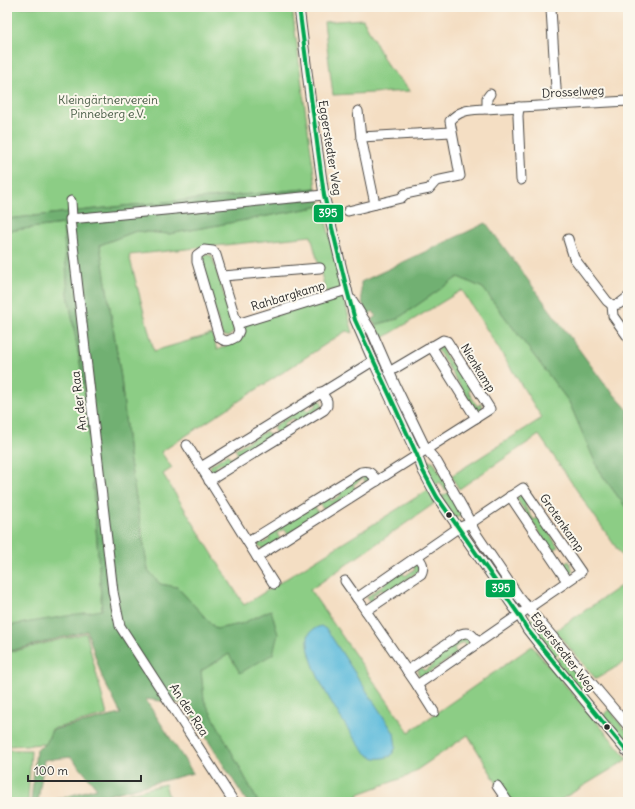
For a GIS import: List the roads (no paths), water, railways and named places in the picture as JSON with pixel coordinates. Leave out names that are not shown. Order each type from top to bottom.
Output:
[{"type":"street","name":"Eggerstedter Weg","points":[[299,7],[324,195],[355,320],[374,364],[417,455],[423,471],[437,497],[527,629],[552,662],[589,704],[628,753]]},
{"type":"street","points":[[553,7],[551,9],[557,104]]},
{"type":"street","points":[[488,108],[487,98],[490,94]]},
{"type":"street","name":"Drosselweg","points":[[348,211],[401,198],[405,194],[429,189],[436,181],[460,176],[450,121],[456,114],[468,110],[488,108],[628,101]]},
{"type":"street","points":[[519,107],[518,116],[522,180]]},
{"type":"street","points":[[358,111],[361,137],[375,204]]},
{"type":"street","points":[[361,137],[451,132]]},
{"type":"street","points":[[72,218],[324,195]]},
{"type":"street","name":"An der Raa","points":[[71,201],[72,218],[70,218],[72,238],[112,585],[120,626],[234,802]]},
{"type":"street","points":[[568,239],[574,258],[607,301],[612,305],[613,316],[628,336]]},
{"type":"street","points":[[204,250],[213,251],[216,255],[237,324],[238,331],[236,337],[229,341],[223,341],[219,337],[197,262],[197,255],[204,250]]},
{"type":"street","points":[[223,276],[320,268]]},
{"type":"street","name":"Eggerstedter Weg","points":[[347,290],[372,332],[384,362],[426,449],[437,462],[475,532],[519,597],[628,726]]},
{"type":"street","name":"Rahbargkamp","points":[[237,324],[347,290]]},
{"type":"street","points":[[612,305],[619,304],[628,297]]},
{"type":"street","name":"Nienkamp","points":[[389,372],[443,340],[447,341],[490,409],[426,449]]},
{"type":"street","points":[[432,346],[476,418]]},
{"type":"street","points":[[201,467],[321,392],[374,364],[384,362]]},
{"type":"street","points":[[210,481],[324,410],[327,406],[321,392]]},
{"type":"street","points":[[267,426],[276,440]]},
{"type":"street","points":[[187,445],[274,584]]},
{"type":"street","points":[[257,556],[426,449]]},
{"type":"street","points":[[248,542],[361,472],[367,470],[371,472],[377,481]]},
{"type":"street","name":"Grotenkamp","points":[[470,523],[523,488],[581,572],[528,607]]},
{"type":"street","points":[[510,496],[567,581]]},
{"type":"street","points":[[315,501],[323,515]]},
{"type":"street","points":[[357,598],[458,528],[470,523]]},
{"type":"street","points":[[366,611],[421,574],[424,569],[418,556]]},
{"type":"street","points":[[345,581],[434,712]]},
{"type":"street","name":"Eggerstedter Weg","points":[[518,615],[528,607]]},
{"type":"street","points":[[416,685],[518,615]]},
{"type":"street","points":[[407,671],[461,634],[467,632],[472,634],[478,643]]},
{"type":"street","name":"Eggerstedter Weg","points":[[589,704],[601,694]]},
{"type":"street","points":[[497,786],[508,802]]},
{"type":"water","points":[[321,626],[327,630],[394,733],[396,747],[391,756],[375,758],[365,752],[345,724],[326,693],[312,663],[308,643],[308,637],[311,631]]},
{"type":"park label","name":"Kleingärtnerverein Pinneberg e.V.","points":[[108,107]]}]
